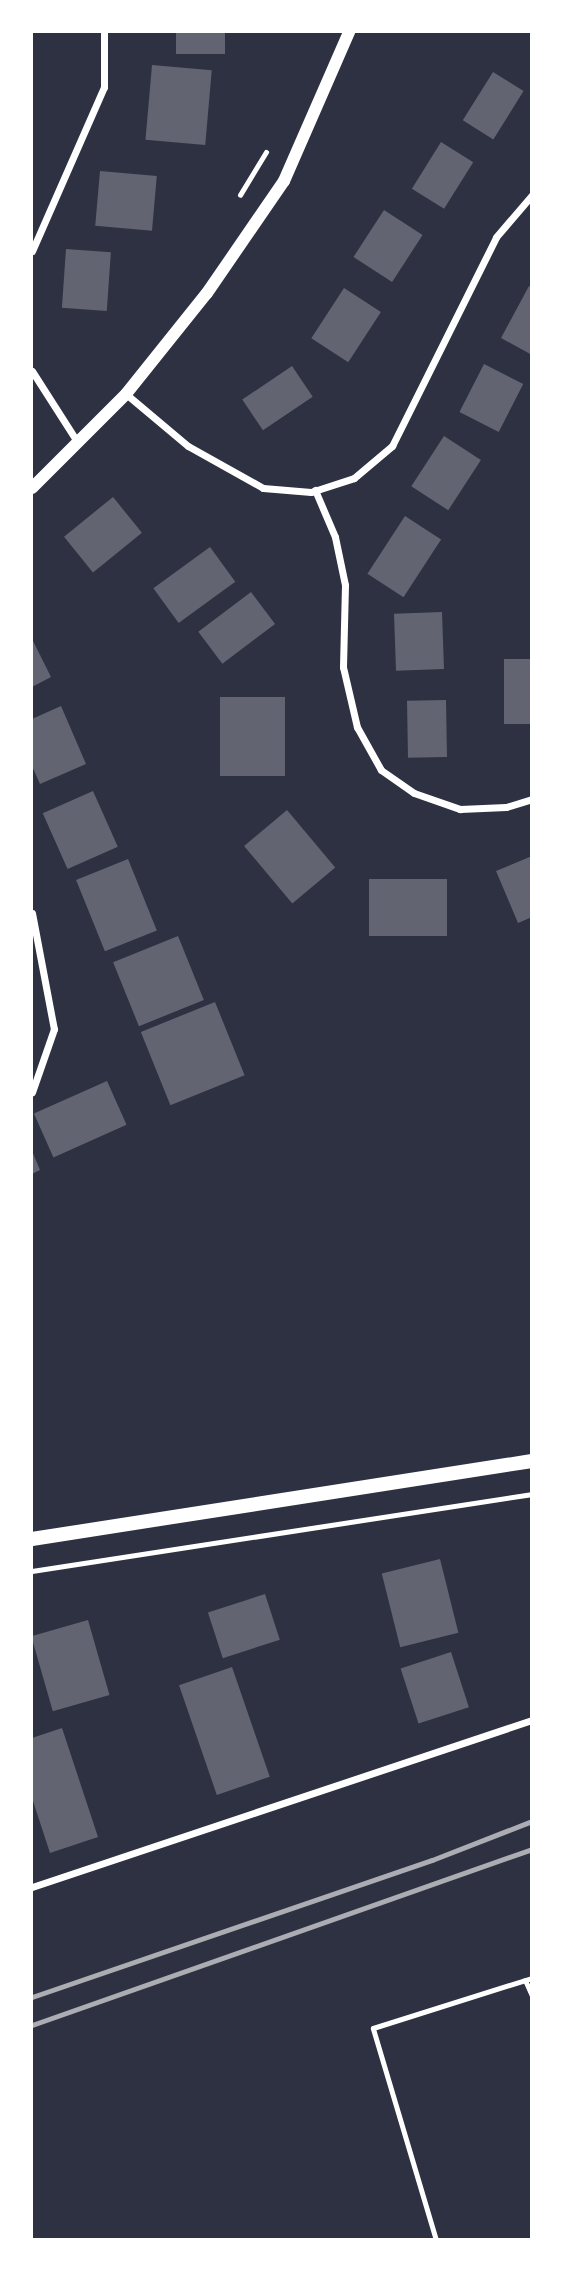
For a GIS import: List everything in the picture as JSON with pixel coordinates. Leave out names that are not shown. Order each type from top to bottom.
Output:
[{"type":"main road","points":[[32,1539],[531,1461]]},
{"type":"street","points":[[32,251],[104,87],[104,32]]},
{"type":"street","points":[[32,488],[126,394],[206,293],[284,181],[349,32]]},
{"type":"street","points":[[126,394],[188,446],[263,488],[315,490],[354,478],[392,446],[496,237],[531,195]]},
{"type":"street","points":[[32,371],[78,443]]},
{"type":"street","points":[[315,490],[335,537],[345,585],[343,667],[357,727],[381,771],[414,793],[460,809],[506,807],[531,799]]},
{"type":"street","points":[[32,913],[54,1029],[32,1092]]},
{"type":"street","points":[[32,1887],[531,1720]]},
{"type":"lane","points":[[436,2239],[373,2028],[528,1979],[531,1996]]},
{"type":"path","points":[[232,207],[272,139]]},
{"type":"path","points":[[32,1571],[531,1494]]},
{"type":"building","points":[[176,32],[225,32],[225,54],[176,54]]},
{"type":"building","points":[[152,65],[212,70],[205,145],[145,140]]},
{"type":"building","points":[[493,72],[524,91],[493,139],[463,120]]},
{"type":"building","points":[[441,142],[473,162],[444,209],[412,189]]},
{"type":"building","points":[[100,171],[157,176],[152,231],[95,226]]},
{"type":"building","points":[[384,210],[423,235],[392,282],[354,257]]},
{"type":"building","points":[[66,249],[111,252],[107,311],[62,308]]},
{"type":"building","points":[[529,286],[532,288],[532,355],[501,338]]},
{"type":"building","points":[[344,288],[381,312],[348,362],[311,338]]},
{"type":"building","points":[[484,364],[523,384],[499,432],[459,412]]},
{"type":"building","points":[[292,366],[313,397],[263,430],[242,400]]},
{"type":"building","points":[[444,436],[481,460],[448,510],[411,486]]},
{"type":"building","points":[[113,497],[142,533],[93,572],[64,537]]},
{"type":"building","points":[[405,516],[441,539],[403,597],[367,574]]},
{"type":"building","points":[[210,547],[235,582],[179,623],[153,588]]},
{"type":"building","points":[[251,592],[275,624],[222,664],[198,632]]},
{"type":"building","points":[[442,612],[444,669],[396,671],[394,614]]},
{"type":"building","points":[[32,639],[51,677],[32,687]]},
{"type":"building","points":[[504,659],[532,659],[532,724],[504,724]]},
{"type":"building","points":[[220,697],[285,697],[285,776],[220,776]]},
{"type":"building","points":[[446,700],[447,757],[408,758],[407,701]]},
{"type":"building","points":[[61,706],[86,764],[40,784],[32,766],[32,719]]},
{"type":"building","points":[[93,791],[118,847],[68,869],[43,813]]},
{"type":"building","points":[[287,810],[335,867],[292,903],[244,846]]},
{"type":"building","points":[[532,856],[532,917],[518,923],[496,871]]},
{"type":"building","points":[[128,859],[157,930],[105,951],[76,880]]},
{"type":"building","points":[[369,879],[447,879],[447,936],[369,936]]},
{"type":"building","points":[[178,936],[204,1000],[139,1026],[113,962]]},
{"type":"building","points":[[215,1002],[245,1075],[170,1105],[141,1032]]},
{"type":"building","points":[[107,1081],[127,1125],[53,1157],[34,1114]]},
{"type":"building","points":[[32,1151],[40,1170],[32,1174]]},
{"type":"building","points":[[440,1559],[458,1633],[400,1647],[382,1574]]},
{"type":"building","points":[[265,1594],[280,1640],[223,1658],[208,1613]]},
{"type":"building","points":[[88,1620],[109,1695],[53,1711],[32,1636]]},
{"type":"building","points":[[451,1652],[469,1707],[419,1724],[401,1668]]},
{"type":"building","points":[[232,1667],[270,1777],[217,1795],[179,1685]]},
{"type":"building","points":[[62,1728],[98,1837],[50,1853],[32,1798],[32,1738]]},
{"type":"railway","points":[[32,1997],[432,1860],[532,1821]]},
{"type":"railway","points":[[32,2025],[532,1849]]}]
